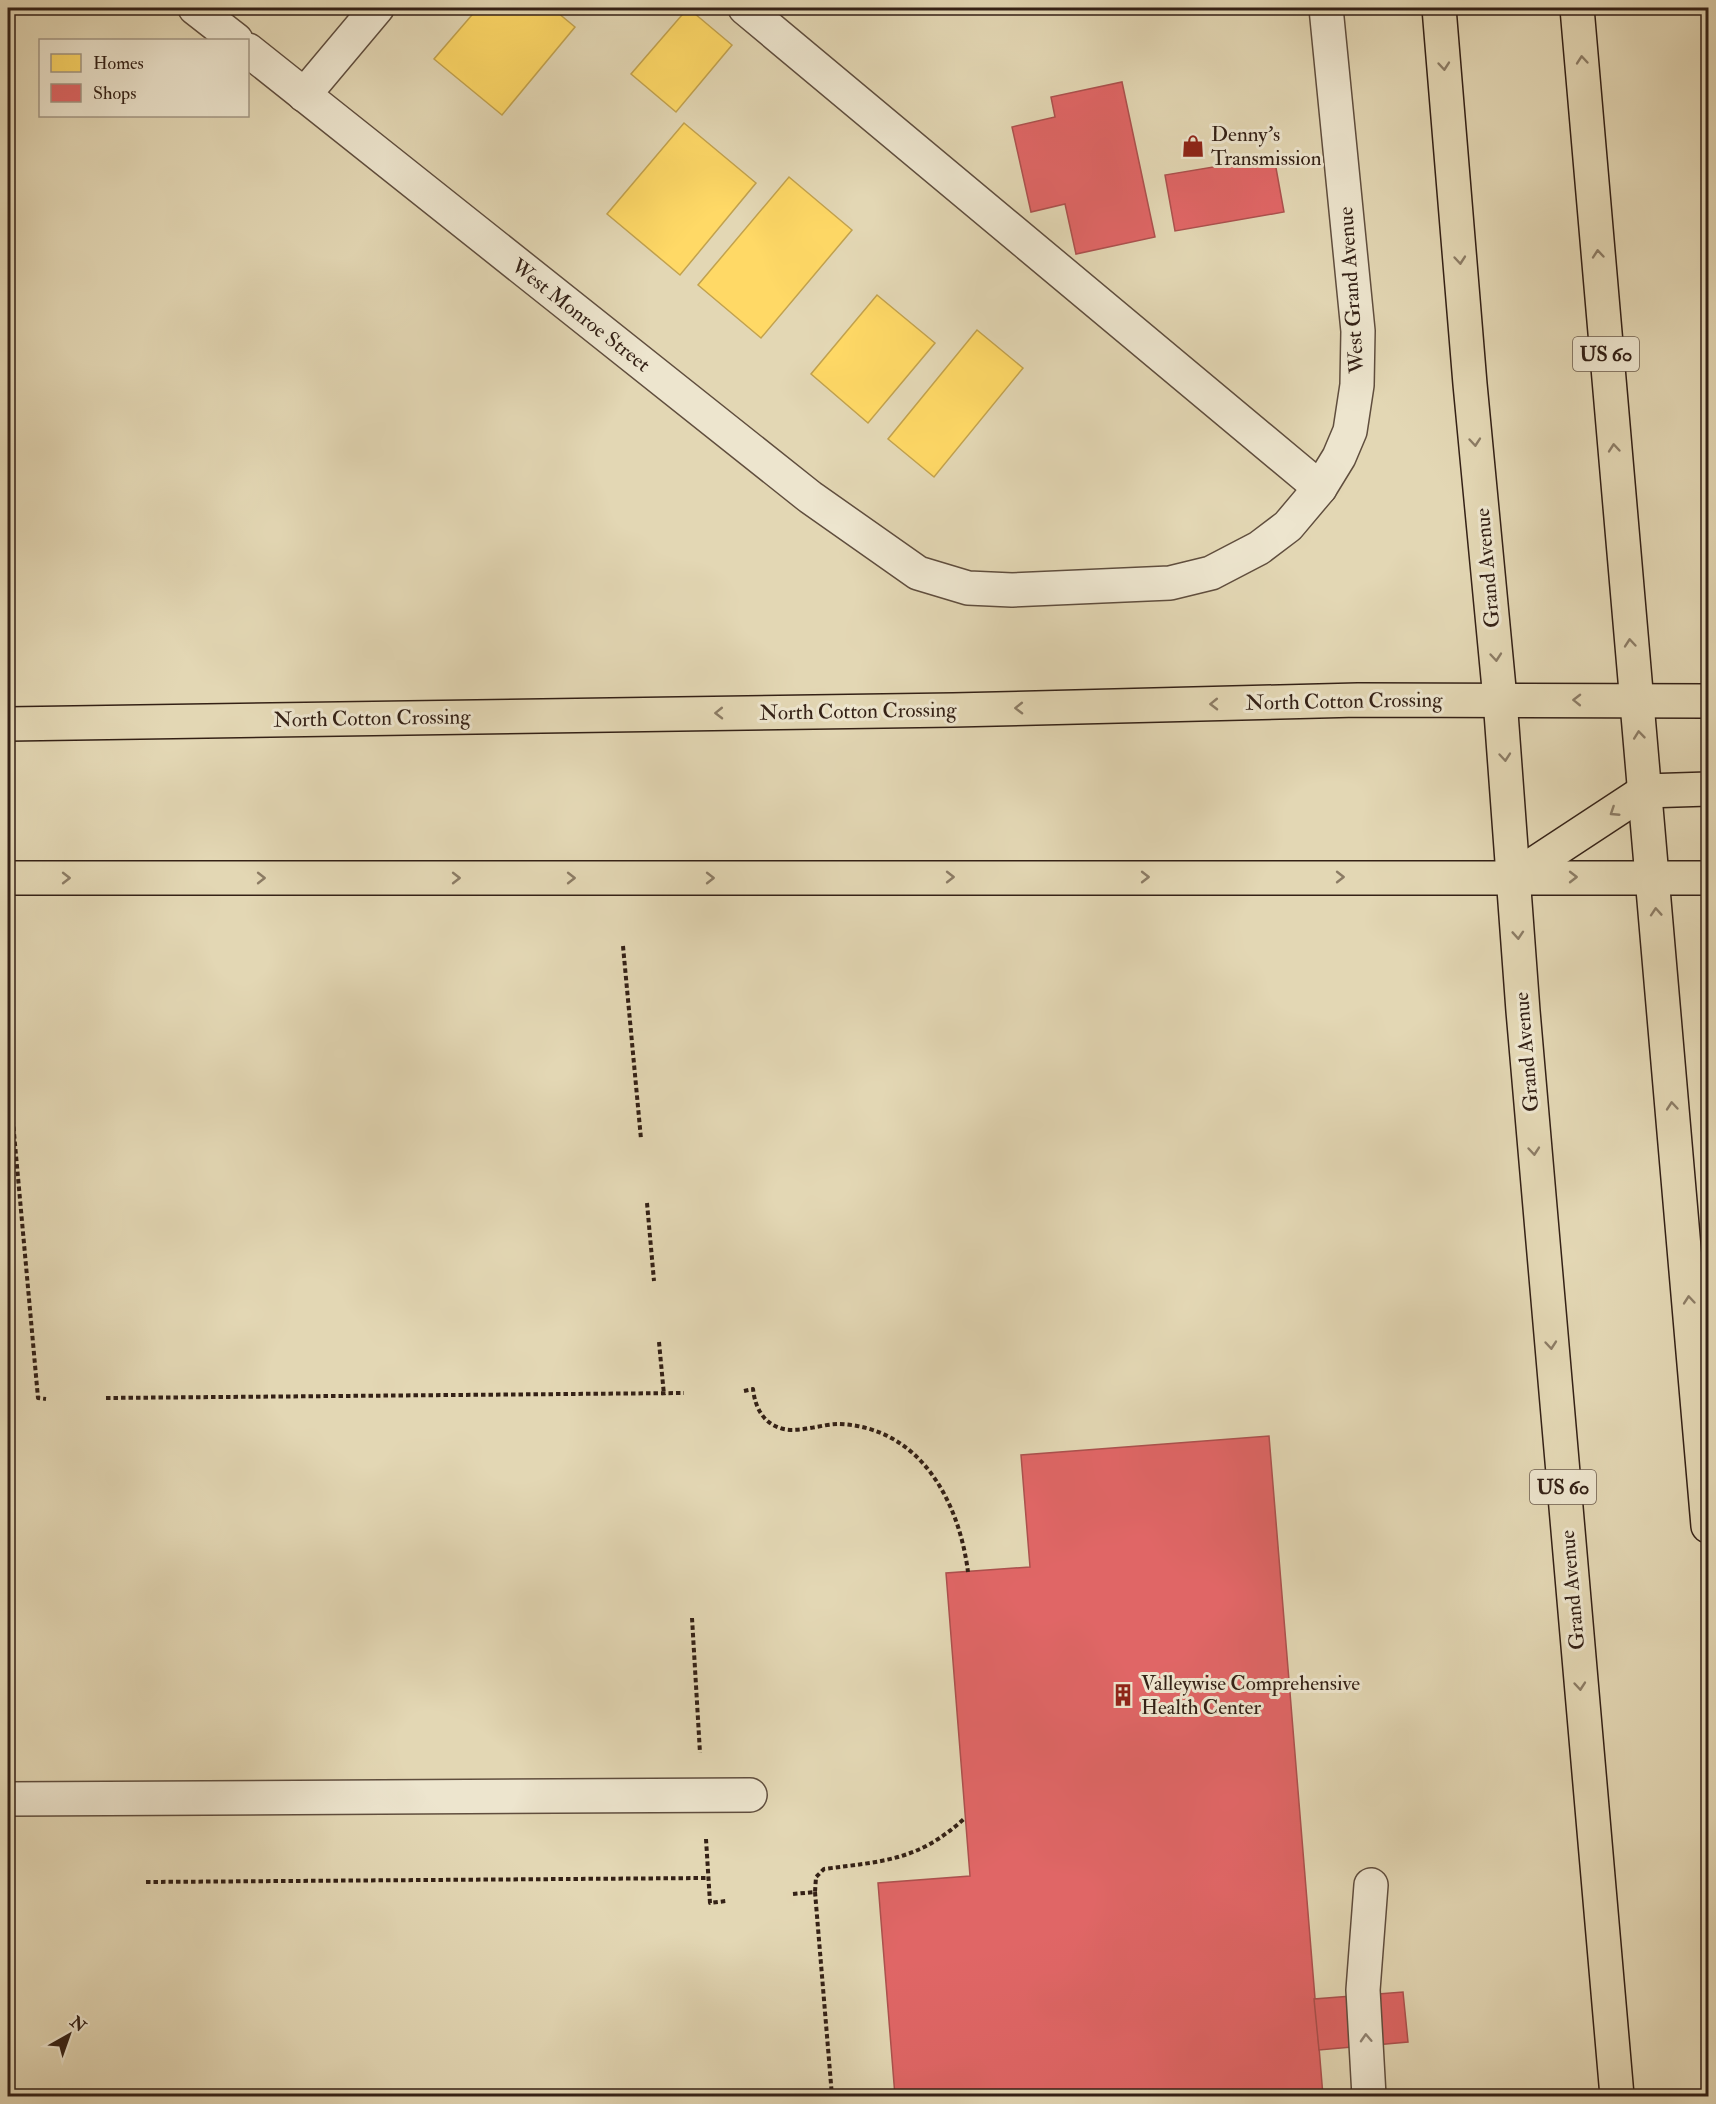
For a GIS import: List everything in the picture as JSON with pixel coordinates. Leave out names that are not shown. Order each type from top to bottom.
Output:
[{"type":"main road","name":"Grand Avenue","points":[[1439,8],[1470,384],[1500,699],[1522,1011],[1617,2097]]},
{"type":"main road","name":"US 60","points":[[1577,8],[1636,701],[1654,877],[1708,1526]]},
{"type":"main road","name":"North Cotton Crossing","points":[[8,724],[1500,699],[1708,701]]},
{"type":"main road","points":[[1514,877],[1645,791],[1708,789]]},
{"type":"main road","points":[[8,878],[1708,878]]},
{"type":"street","points":[[195,8],[235,39]]},
{"type":"street","points":[[304,95],[376,8]]},
{"type":"street","points":[[745,8],[1320,488]]},
{"type":"street","name":"West Grand Avenue","points":[[918,573],[968,588],[1012,590],[1170,583],[1211,573],[1259,548],[1288,526],[1320,488],[1339,457],[1350,431],[1357,385],[1358,331],[1326,8]]},
{"type":"street","name":"West Monroe Street","points":[[249,51],[810,497],[918,573]]},
{"type":"street","points":[[8,1799],[750,1795]]},
{"type":"street","points":[[1369,2097],[1363,1990],[1371,1886]]},
{"type":"path","points":[[624,946],[641,1139]]},
{"type":"path","points":[[8,1067],[38,1398],[46,1399]]},
{"type":"path","points":[[647,1203],[654,1281]]},
{"type":"path","points":[[659,1342],[663,1395]]},
{"type":"path","points":[[744,1390],[753,1389],[755,1405],[765,1419],[780,1429],[837,1424],[856,1426],[882,1434],[903,1446],[939,1482],[963,1538],[968,1572]]},
{"type":"path","points":[[106,1398],[663,1395],[684,1393]]},
{"type":"path","points":[[692,1618],[700,1754]]},
{"type":"path","points":[[832,2097],[814,1892],[816,1877],[824,1869],[898,1859],[943,1838],[965,1818]]},
{"type":"path","points":[[705,1828],[710,1903],[726,1901]]},
{"type":"path","points":[[146,1882],[708,1878]]},
{"type":"path","points":[[793,1894],[814,1892]]},
{"type":"building: Homes","points":[[478,8],[552,8],[575,27],[502,115],[434,59]]},
{"type":"building: Homes","points":[[688,8],[732,45],[676,112],[631,74]]},
{"type":"building: Homes","points":[[684,123],[756,183],[680,275],[607,214]]},
{"type":"building: Homes","points":[[789,177],[852,230],[761,338],[698,285]]},
{"type":"building: Homes","points":[[877,295],[935,343],[868,423],[811,374]]},
{"type":"building: Homes","points":[[977,330],[1023,368],[934,477],[888,439]]},
{"type":"building: Shops","points":[[1122,82],[1155,237],[1076,254],[1065,204],[1031,212],[1012,127],[1055,117],[1051,97]]},
{"type":"building: Shops","points":[[1274,157],[1284,212],[1175,231],[1165,175]]},
{"type":"building: Shops","name":"Valleywise Comprehensive Health Center","points":[[1269,1436],[1323,2096],[895,2096],[878,1883],[970,1876],[946,1573],[1030,1567],[1021,1455]]},
{"type":"building: Shops","points":[[1403,1992],[1408,2042],[1319,2050],[1314,1999]]},
{"type":"place","name":"Denny's Transmission","points":[[1193,146]]},
{"type":"place","name":"Valleywise Comprehensive Health Center","points":[[1123,1695]]}]
